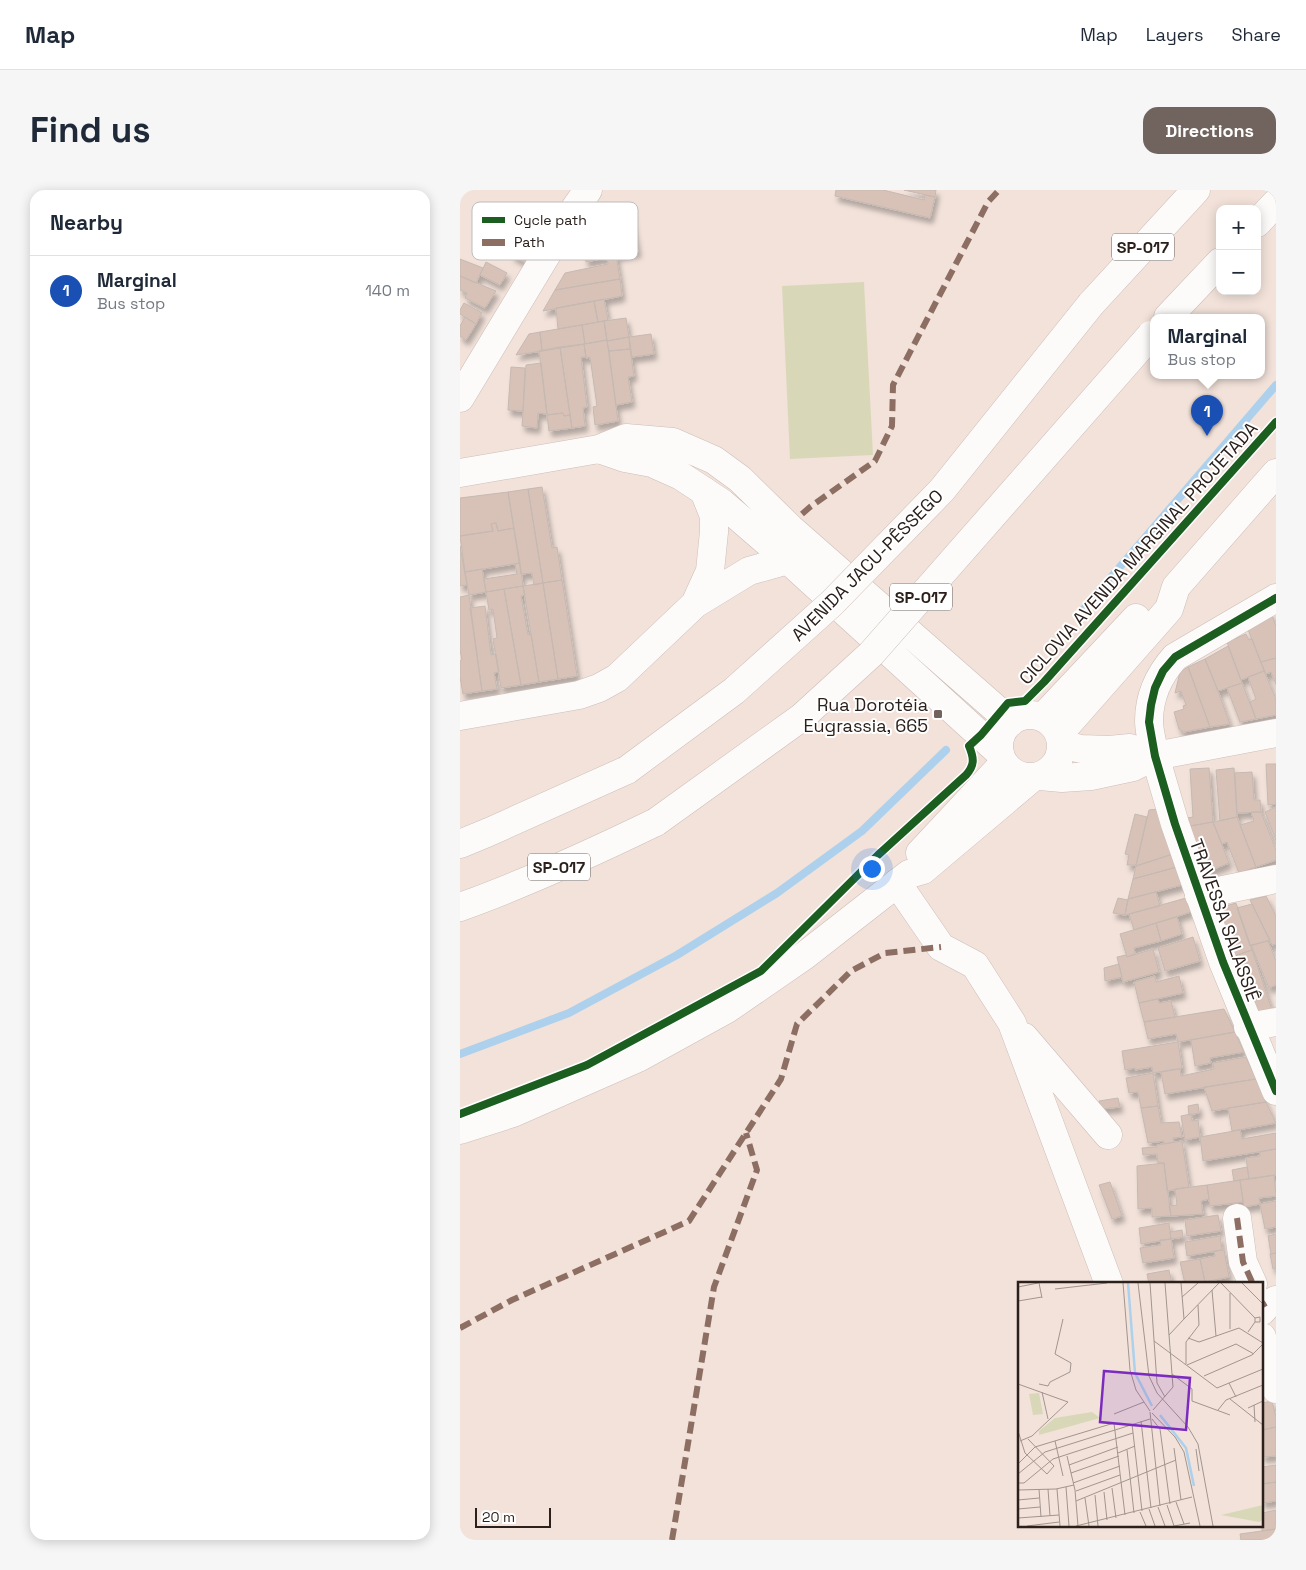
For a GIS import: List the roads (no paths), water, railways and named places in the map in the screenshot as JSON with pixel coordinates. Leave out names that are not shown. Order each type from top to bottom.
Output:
[{"type":"main road","points":[[579,202],[588,190]]},
{"type":"main road","name":"AVENIDA JACU-PÊSSEGO","points":[[460,844],[627,770],[734,691],[838,596],[942,490],[1091,304],[1196,190]]},
{"type":"main road","points":[[1261,219],[1276,203]]},
{"type":"main road","points":[[460,398],[542,260]]},
{"type":"main road","name":"SP-017","points":[[1171,314],[1216,266]]},
{"type":"main road","name":"SP-017","points":[[460,907],[506,890],[590,854],[656,822],[802,717],[870,654],[1150,337]]},
{"type":"main road","points":[[460,473],[599,449],[626,438],[673,442],[714,460],[740,479],[791,529],[1011,722]]},
{"type":"main road","points":[[599,449],[625,458],[652,463],[681,476],[722,503],[788,560],[1002,758],[1016,774],[1062,778],[1091,776],[1133,767],[1156,756],[1276,734]]},
{"type":"main road","points":[[1055,732],[1157,595],[1176,587],[1276,473]]},
{"type":"main road","points":[[695,604],[710,570],[714,532],[714,516],[704,491]]},
{"type":"main road","points":[[460,716],[578,695],[599,688],[617,678],[695,604],[749,571],[788,560]]},
{"type":"main road","name":"TRAVESSA SALASSIÊ","points":[[1276,598],[1175,657],[1163,671],[1155,688],[1149,722],[1156,756],[1222,962],[1276,1091]]},
{"type":"main road","points":[[1002,758],[999,746],[1003,732],[1011,722],[1024,716],[1032,715],[1081,749],[1109,750],[1130,748],[1156,756]]},
{"type":"main road","points":[[460,1130],[513,1112],[638,1058],[727,1009],[804,956],[903,878],[923,870],[1036,777],[1048,772],[1054,766],[1061,752],[1055,732]]},
{"type":"main road","points":[[903,878],[914,859],[1002,758]]},
{"type":"main road","points":[[903,878],[941,947],[974,965],[1012,1023],[1108,1135]]},
{"type":"main road","points":[[1199,895],[1276,879]]},
{"type":"main road","points":[[1248,1027],[1276,1022]]},
{"type":"main road","points":[[1012,1023],[1108,1282]]},
{"type":"main road","points":[[1237,1218],[1243,1262],[1254,1282]]},
{"type":"main road","points":[[1264,1344],[1276,1389]]},
{"type":"waterway","points":[[1082,611],[1276,385]]},
{"type":"waterway","points":[[460,1054],[569,1013],[677,955],[777,893],[862,831],[946,750]]},
{"type":"place","name":"Marginal","points":[[1207,436]]},
{"type":"place","name":"Rua Dorotéia Eugrassia, 665","points":[[938,714]]}]
